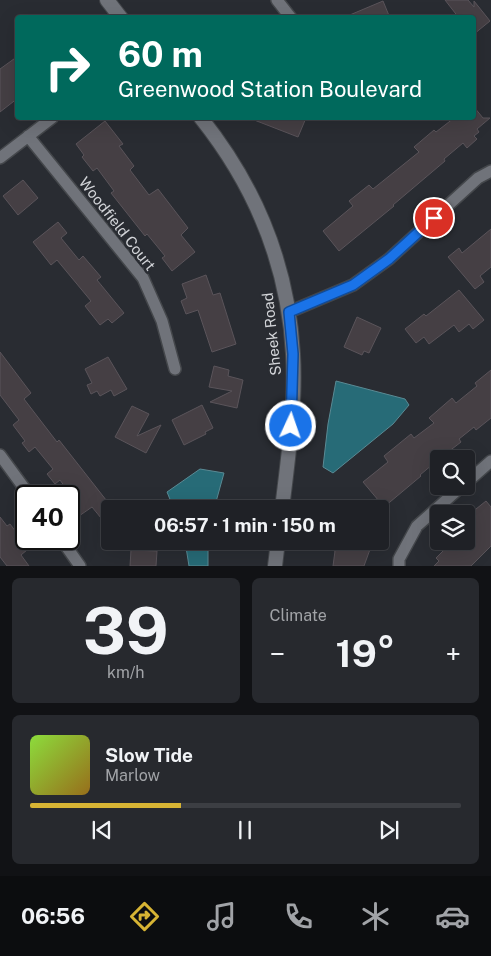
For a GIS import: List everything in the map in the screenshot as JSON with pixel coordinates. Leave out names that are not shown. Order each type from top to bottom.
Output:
[{"type":"street","points":[[108,0],[119,15]]},
{"type":"street","points":[[277,0],[289,15]]},
{"type":"street","points":[[0,158],[49,120]]},
{"type":"street","name":"Sheek Road","points":[[203,120],[218,139],[260,211],[279,264],[289,312],[293,354],[290,441],[283,500]]},
{"type":"street","name":"Woodfield Court","points":[[28,136],[143,278],[162,320],[175,369]]},
{"type":"street","points":[[289,312],[353,285],[389,259],[478,178],[491,171]]},
{"type":"street","points":[[0,455],[22,485]]},
{"type":"street","points":[[475,475],[491,461]]},
{"type":"street","points":[[399,566],[399,559],[417,526],[452,495]]},
{"type":"street","points":[[69,550],[80,566]]},
{"type":"street","points":[[276,566],[277,550]]},
{"type":"water","points":[[336,381],[405,399],[409,405],[393,424],[333,473],[323,467]]},
{"type":"water","points":[[200,469],[224,473],[216,500],[170,500],[167,492]]},
{"type":"water","points":[[186,550],[208,550],[208,566],[189,566]]},
{"type":"building","points":[[445,0],[468,0],[474,7],[474,1],[490,21],[476,32],[476,15],[457,15]]},
{"type":"building","points":[[383,1],[389,15],[350,15]]},
{"type":"building","points":[[15,58],[15,100],[0,112],[0,69]]},
{"type":"building","points":[[476,109],[483,118],[490,118],[477,129],[479,132],[474,136],[477,139],[467,148],[463,143],[394,206],[339,251],[323,231],[353,206],[349,201],[369,185],[373,189],[419,152],[414,147],[434,130],[436,132],[451,120],[476,120]]},
{"type":"building","points":[[254,120],[305,120],[298,137]]},
{"type":"building","points":[[105,121],[123,144],[119,146],[134,166],[130,170],[149,195],[158,189],[188,228],[181,235],[195,252],[172,271],[162,258],[165,256],[147,234],[145,236],[111,193],[114,191],[97,168],[93,171],[82,157],[84,155],[76,144]]},
{"type":"building","points":[[23,180],[38,198],[18,215],[3,196]]},
{"type":"building","points":[[58,222],[67,233],[61,238],[79,260],[83,256],[101,277],[97,280],[124,313],[112,323],[108,319],[100,325],[85,306],[91,301],[57,260],[51,265],[33,242]]},
{"type":"building","points":[[491,229],[491,267],[480,276],[484,282],[475,289],[448,257],[459,248],[462,253]]},
{"type":"building","points":[[206,275],[213,295],[220,293],[236,344],[212,352],[198,310],[186,314],[181,301],[187,298],[182,284]]},
{"type":"building","points":[[459,290],[484,320],[473,329],[469,324],[459,332],[454,325],[429,344],[424,337],[416,343],[405,329],[424,314],[426,316]]},
{"type":"building","points":[[357,317],[381,328],[369,353],[364,351],[362,355],[344,347]]},
{"type":"building","points":[[0,352],[31,393],[24,399],[57,442],[59,440],[106,500],[101,500],[101,518],[92,507],[80,515],[80,485],[64,485],[60,480],[55,484],[47,474],[53,469],[35,447],[29,452],[22,443],[25,441],[13,425],[19,420],[0,395]]},
{"type":"building","points":[[108,357],[127,389],[114,396],[111,390],[100,396],[97,391],[91,394],[87,385],[92,383],[85,369]]},
{"type":"building","points":[[214,366],[229,370],[228,376],[243,380],[237,408],[210,402],[232,391],[209,387]]},
{"type":"building","points":[[491,370],[491,418],[476,430],[474,427],[459,439],[461,442],[451,450],[430,450],[430,467],[421,476],[389,503],[389,500],[378,500],[363,482],[388,462],[384,456],[411,434],[414,438],[434,423],[429,418],[452,398],[456,403],[477,386],[475,383]]},
{"type":"building","points":[[202,405],[213,428],[205,432],[206,434],[184,445],[172,420]]},
{"type":"building","points":[[132,406],[149,414],[137,436],[161,425],[146,453],[115,437]]},
{"type":"building","points":[[486,501],[491,507],[491,546],[471,566],[434,566],[439,561],[436,558],[444,550],[475,550],[475,510]]},
{"type":"building","points":[[0,517],[7,526],[10,524],[15,531],[15,550],[27,550],[21,555],[29,566],[7,566],[0,557]]},
{"type":"building","points":[[131,550],[157,551],[156,566],[130,566]]},
{"type":"building","points":[[332,550],[370,550],[364,566],[333,566],[335,551]]},
{"type":"route","points":[[291,426],[293,354],[289,312],[353,285],[389,259],[434,218]]}]
